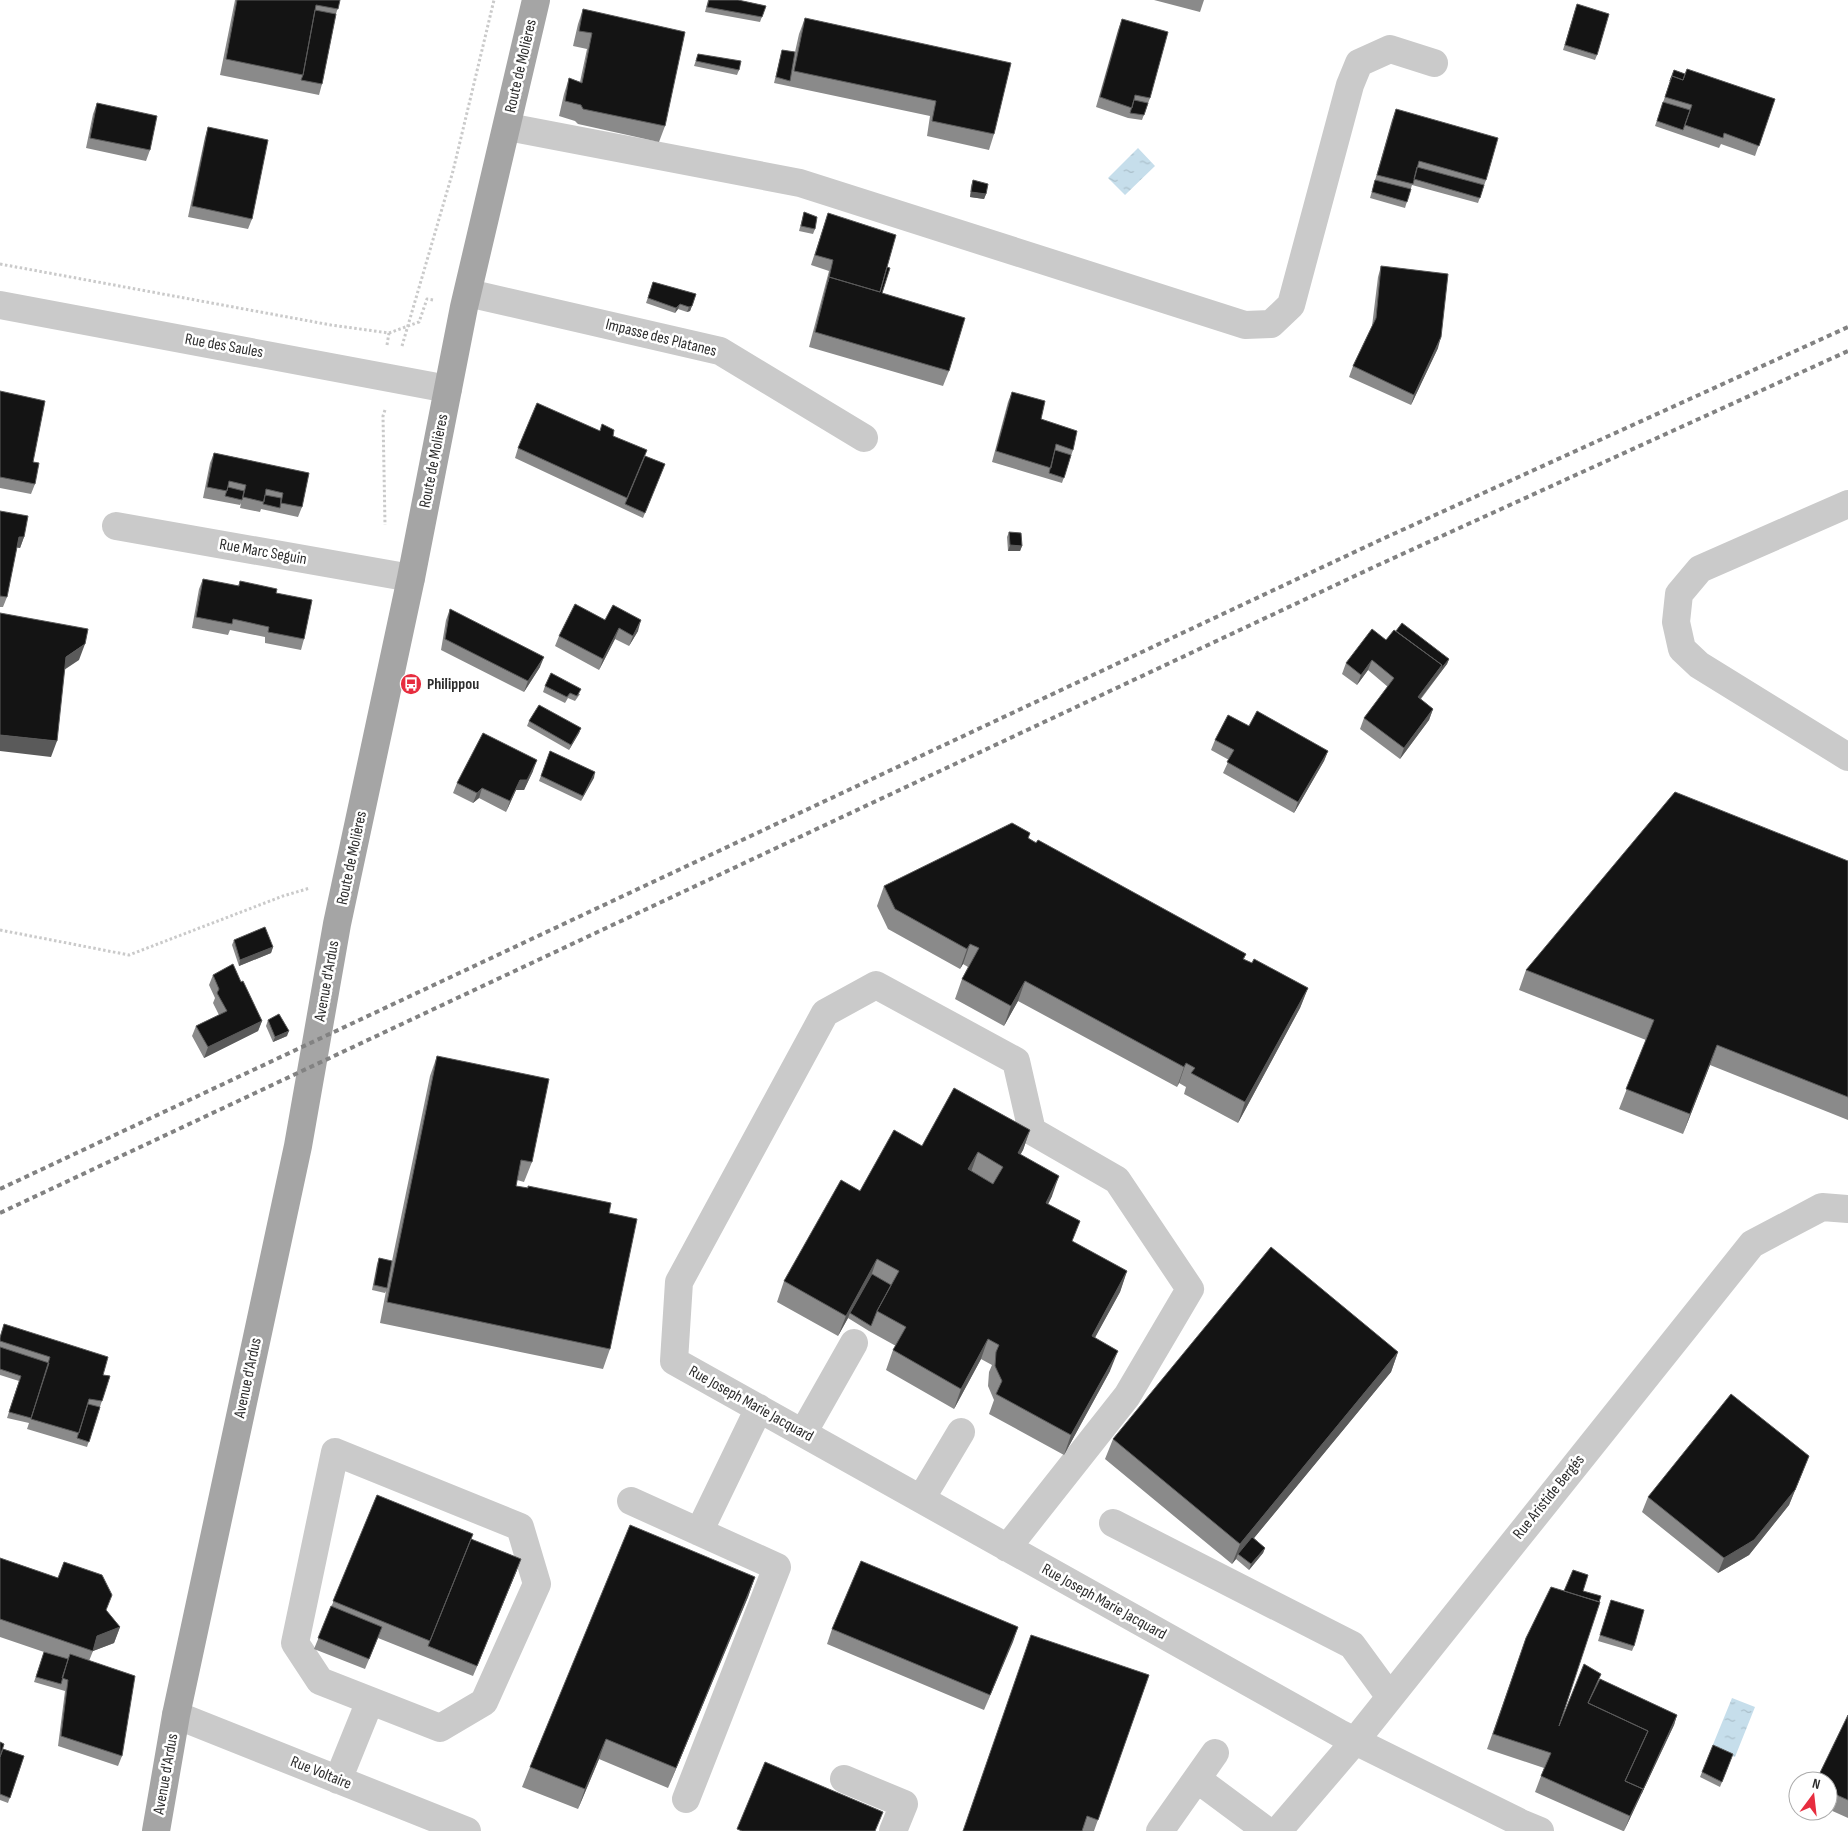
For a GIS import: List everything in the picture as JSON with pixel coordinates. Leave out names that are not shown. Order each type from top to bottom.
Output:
[{"type":"main road","name":"Route de Molières","points":[[338,924],[411,578],[466,300],[508,127],[536,0]]},
{"type":"main road","name":"Avenue d'Ardus","points":[[156,1831],[176,1715],[298,1146],[338,924]]},
{"type":"street","points":[[508,127],[800,183],[1245,325],[1272,324],[1291,305],[1350,85],[1359,63],[1390,48],[1434,63]]},
{"type":"street","name":"Impasse des Platanes","points":[[466,300],[720,351],[864,438]]},
{"type":"street","name":"Rue des Saules","points":[[0,305],[448,389]]},
{"type":"street","points":[[1848,504],[1700,569],[1679,594],[1676,622],[1682,649],[1699,664],[1848,757]]},
{"type":"street","name":"Rue Marc Seguin","points":[[116,526],[411,578]]},
{"type":"street","name":"Rue Joseph Marie Jacquard","points":[[1007,1548],[1126,1396],[1190,1289],[1117,1180],[1032,1131],[1016,1061],[876,985],[825,1013],[679,1282],[674,1361],[759,1408],[1007,1548],[1338,1733],[1540,1831]]},
{"type":"street","name":"Rue Aristide Bergés","points":[[1278,1831],[1355,1741],[1752,1244],[1822,1207],[1848,1209]]},
{"type":"street","points":[[803,1433],[854,1343]]},
{"type":"street","points":[[699,1532],[759,1408]]},
{"type":"street","points":[[921,1499],[961,1432]]},
{"type":"street","points":[[335,1452],[520,1527],[537,1584],[484,1702],[440,1728],[370,1701],[320,1681],[295,1643],[335,1452]]},
{"type":"street","points":[[631,1502],[777,1568],[686,1799]]},
{"type":"street","points":[[1112,1523],[1352,1645],[1390,1697]]},
{"type":"street","points":[[338,1780],[370,1701]]},
{"type":"street","name":"Rue Voltaire","points":[[176,1715],[467,1831]]},
{"type":"street","points":[[1160,1831],[1215,1753]]},
{"type":"street","points":[[844,1779],[904,1804],[893,1831]]},
{"type":"street","points":[[1197,1779],[1268,1831]]},
{"type":"path","points":[[0,264],[331,325],[389,333],[420,322],[427,299],[466,300]]},
{"type":"path","points":[[0,930],[129,955],[284,896],[348,877]]},
{"type":"water","points":[[1138,148],[1155,166],[1125,195],[1108,178]]},
{"type":"water","points":[[1732,1698],[1755,1707],[1735,1757],[1712,1747]]},
{"type":"building","points":[[237,0],[340,0],[338,9],[316,5],[303,75],[226,59]]},
{"type":"building","points":[[709,0],[738,0],[766,6],[762,17],[707,7]]},
{"type":"building","points":[[1577,4],[1609,14],[1597,55],[1565,45]]},
{"type":"building","points":[[583,9],[685,32],[665,126],[583,109],[581,105],[565,101],[569,78],[582,83],[592,33],[579,31]]},
{"type":"building","points":[[315,10],[336,14],[322,84],[301,80]]},
{"type":"building","points":[[805,18],[1011,63],[994,134],[932,121],[936,101],[794,71]]},
{"type":"building","points":[[1122,19],[1168,32],[1150,98],[1135,95],[1132,108],[1100,97]]},
{"type":"building","points":[[782,50],[795,52],[790,81],[776,77]]},
{"type":"building","points":[[698,54],[741,61],[739,70],[696,61]]},
{"type":"building","points":[[1687,69],[1775,99],[1759,146],[1724,133],[1723,138],[1685,125],[1692,105],[1665,97],[1672,76],[1683,80]]},
{"type":"building","points":[[1674,70],[1685,74],[1683,80],[1672,76],[1670,81]]},
{"type":"building","points":[[1134,100],[1148,103],[1144,115],[1130,113]]},
{"type":"building","points":[[1663,102],[1690,110],[1683,130],[1657,121]]},
{"type":"building","points":[[97,103],[157,116],[150,150],[90,138]]},
{"type":"building","points":[[1396,109],[1498,138],[1486,180],[1419,161],[1413,184],[1377,175]]},
{"type":"building","points":[[208,127],[268,140],[252,219],[192,206]]},
{"type":"building","points":[[1417,167],[1484,185],[1480,198],[1414,179]]},
{"type":"building","points":[[973,180],[988,184],[986,194],[971,192]]},
{"type":"building","points":[[1375,180],[1411,189],[1407,202],[1372,192]]},
{"type":"building","points":[[804,212],[817,217],[815,229],[801,226]]},
{"type":"building","points":[[828,213],[896,235],[880,292],[829,277],[833,260],[815,255]]},
{"type":"building","points":[[1381,266],[1448,274],[1441,337],[1414,395],[1353,366],[1376,318]]},
{"type":"building","points":[[887,267],[890,268],[882,293],[965,318],[949,371],[815,332],[829,277],[880,292]]},
{"type":"building","points":[[653,282],[696,294],[692,306],[680,304],[676,308],[648,298]]},
{"type":"building","points":[[0,391],[45,401],[33,462],[39,463],[35,484],[0,477]]},
{"type":"building","points":[[1012,392],[1045,401],[1041,419],[1077,431],[1073,450],[1056,444],[1051,468],[996,451]]},
{"type":"building","points":[[537,403],[600,431],[602,424],[614,430],[613,436],[647,450],[627,498],[518,448]]},
{"type":"building","points":[[1055,450],[1071,455],[1064,478],[1049,473]]},
{"type":"building","points":[[214,453],[309,473],[302,507],[281,503],[283,493],[266,489],[264,502],[243,497],[246,485],[229,481],[227,491],[207,487]]},
{"type":"building","points":[[645,456],[665,464],[645,513],[625,504]]},
{"type":"building","points":[[228,487],[244,491],[242,500],[225,496]]},
{"type":"building","points":[[265,495],[281,498],[280,508],[263,504]]},
{"type":"building","points":[[0,511],[28,516],[24,537],[19,537],[7,597],[0,596]]},
{"type":"building","points":[[1009,532],[1021,533],[1022,546],[1010,545]]},
{"type":"building","points":[[203,579],[239,586],[240,581],[277,589],[276,593],[312,600],[304,639],[268,632],[269,627],[233,619],[232,624],[196,617]]},
{"type":"building","points":[[575,604],[605,620],[613,605],[641,620],[633,636],[619,628],[603,659],[559,636]]},
{"type":"building","points":[[450,609],[544,657],[528,681],[445,639]]},
{"type":"building","points":[[0,613],[88,629],[85,644],[66,657],[57,741],[0,735]]},
{"type":"building","points":[[1402,623],[1449,659],[1440,670],[1442,665],[1396,631]]},
{"type":"building","points":[[1372,629],[1386,640],[1394,630],[1442,665],[1418,697],[1433,709],[1404,748],[1364,718],[1394,678],[1372,660],[1361,675],[1346,663]]},
{"type":"building","points":[[551,673],[581,689],[577,696],[570,693],[567,697],[545,686]]},
{"type":"building","points":[[539,705],[581,728],[571,745],[529,721]]},
{"type":"building","points":[[1257,711],[1328,751],[1298,802],[1227,762],[1234,750],[1215,740],[1228,715],[1249,726]]},
{"type":"building","points":[[483,733],[537,760],[527,780],[520,780],[510,801],[482,788],[477,793],[457,783]]},
{"type":"building","points":[[550,751],[595,772],[583,796],[541,776]]},
{"type":"building","points":[[1675,792],[1848,861],[1848,1097],[1717,1045],[1690,1114],[1626,1089],[1654,1020],[1526,970]]},
{"type":"building","points":[[1012,823],[1030,833],[1028,838],[1036,843],[1038,840],[1246,954],[1243,959],[1252,963],[1254,959],[1308,988],[1245,1102],[1191,1073],[1195,1068],[1186,1063],[1184,1067],[1025,981],[1011,1006],[962,979],[979,948],[970,944],[967,949],[895,909],[884,886]]},
{"type":"building","points":[[265,927],[273,947],[240,960],[234,940]]},
{"type":"building","points":[[233,964],[262,1021],[208,1047],[196,1026],[227,1011],[217,993],[219,989],[213,975]]},
{"type":"building","points":[[279,1014],[289,1031],[275,1037],[268,1020]]},
{"type":"building","points":[[437,1056],[549,1079],[532,1162],[521,1160],[516,1186],[528,1188],[528,1186],[611,1203],[609,1213],[637,1219],[610,1349],[387,1302]]},
{"type":"building","points":[[954,1088],[1030,1130],[1018,1153],[1059,1176],[1046,1203],[1080,1221],[1072,1241],[1127,1271],[1092,1336],[1118,1351],[1071,1435],[996,1394],[1002,1381],[995,1366],[996,1352],[999,1345],[988,1339],[961,1389],[893,1350],[906,1327],[877,1311],[899,1271],[877,1259],[846,1316],[784,1281],[841,1180],[860,1191],[894,1130],[922,1146]],"holes":[[[978,1152],[1003,1167],[993,1184],[968,1169]]]},
{"type":"building","points":[[1271,1247],[1398,1352],[1240,1544],[1113,1439]]},
{"type":"building","points":[[379,1258],[392,1261],[387,1288],[374,1285]]},
{"type":"building","points":[[872,1274],[891,1285],[871,1326],[850,1313]]},
{"type":"building","points":[[4,1324],[108,1357],[103,1375],[110,1376],[102,1401],[89,1399],[79,1433],[31,1419],[50,1357],[0,1341]]},
{"type":"building","points":[[0,1347],[49,1363],[31,1418],[9,1412],[21,1376],[0,1369]]},
{"type":"building","points":[[1731,1394],[1809,1456],[1795,1490],[1754,1540],[1724,1558],[1648,1497]]},
{"type":"building","points":[[88,1404],[100,1407],[89,1442],[77,1438]]},
{"type":"building","points":[[377,1495],[473,1534],[430,1641],[333,1601]]},
{"type":"building","points":[[630,1525],[755,1577],[676,1768],[606,1739],[585,1789],[530,1767]]},
{"type":"building","points":[[1252,1537],[1265,1548],[1251,1564],[1238,1554]]},
{"type":"building","points":[[471,1539],[521,1559],[477,1666],[428,1646]]},
{"type":"building","points":[[0,1558],[58,1578],[64,1562],[102,1575],[112,1595],[106,1610],[120,1627],[97,1636],[93,1651],[0,1619]]},
{"type":"building","points":[[861,1561],[1018,1627],[990,1695],[832,1629]]},
{"type":"building","points":[[1573,1570],[1588,1575],[1583,1591],[1601,1596],[1599,1602],[1564,1591]]},
{"type":"building","points":[[1551,1587],[1600,1602],[1559,1726],[1584,1664],[1601,1674],[1588,1703],[1648,1731],[1625,1781],[1643,1789],[1630,1816],[1541,1776],[1551,1753],[1493,1734],[1526,1638]]},
{"type":"building","points":[[1611,1600],[1644,1610],[1634,1646],[1600,1635]]},
{"type":"building","points":[[331,1606],[382,1627],[369,1659],[318,1638]]},
{"type":"building","points":[[1031,1635],[1149,1675],[1098,1820],[1087,1816],[1082,1831],[963,1831]]},
{"type":"building","points":[[44,1652],[68,1659],[61,1684],[36,1677]]},
{"type":"building","points":[[70,1654],[135,1676],[122,1756],[61,1736],[68,1680],[62,1678]]},
{"type":"building","points":[[1600,1679],[1677,1715],[1641,1794],[1643,1789],[1625,1781],[1648,1731],[1588,1703]]},
{"type":"building","points":[[1848,1715],[1848,1800],[1838,1796],[1838,1771],[1821,1771]]},
{"type":"building","points":[[0,1742],[4,1744],[0,1757]]},
{"type":"building","points":[[1713,1745],[1733,1754],[1722,1782],[1702,1772]]},
{"type":"building","points":[[3,1749],[24,1756],[10,1798],[0,1794],[0,1757]]},
{"type":"building","points":[[765,1762],[883,1812],[875,1831],[742,1831],[737,1829]]},
{"type":"railway","points":[[0,1189],[1378,541],[1848,327]]},
{"type":"railway","points":[[0,1213],[1376,566],[1848,351]]},
{"type":"place","name":"Philippou","points":[[411,684]]}]
